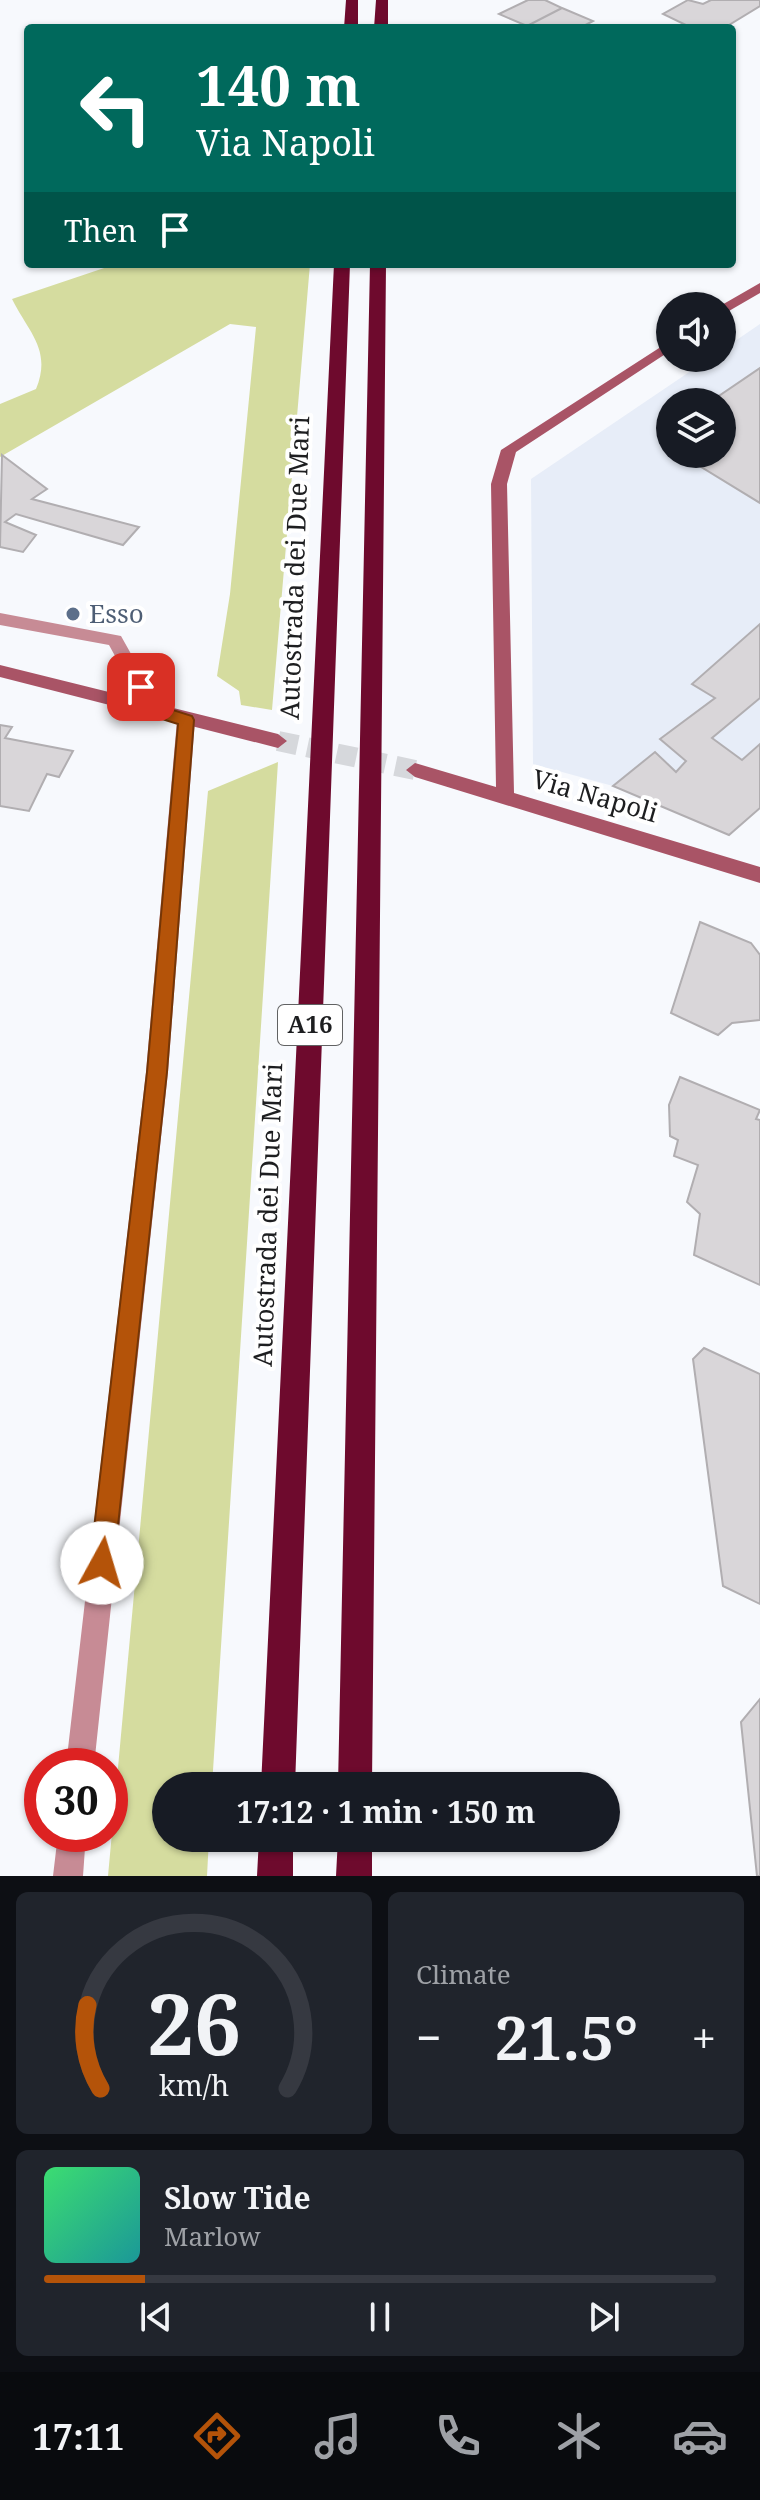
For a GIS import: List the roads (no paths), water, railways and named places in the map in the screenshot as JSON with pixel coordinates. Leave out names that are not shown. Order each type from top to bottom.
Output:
[{"type":"highway","points":[[351,24],[352,0]]},
{"type":"highway","points":[[381,24],[382,0]]},
{"type":"highway","name":"Autostrada dei Due Mari","points":[[279,1772],[342,268]]},
{"type":"highway","name":"A16","points":[[355,1772],[378,268]]},
{"type":"highway","points":[[275,1876],[276,1852]]},
{"type":"highway","points":[[354,1876],[355,1852]]},
{"type":"main road","points":[[736,302],[760,287]]},
{"type":"main road","points":[[505,798],[499,484],[509,450],[656,354]]},
{"type":"main road","points":[[0,671],[278,741]]},
{"type":"main road","name":"Via Napoli","points":[[415,770],[760,875]]},
{"type":"street","points":[[0,619],[115,640],[154,711]]},
{"type":"street","points":[[82,1748],[157,1072],[186,720]]},
{"type":"street","points":[[68,1876],[70,1852]]},
{"type":"tunnel","points":[[278,741],[415,770]]},
{"type":"place","name":"Esso","points":[[73,614]]}]
